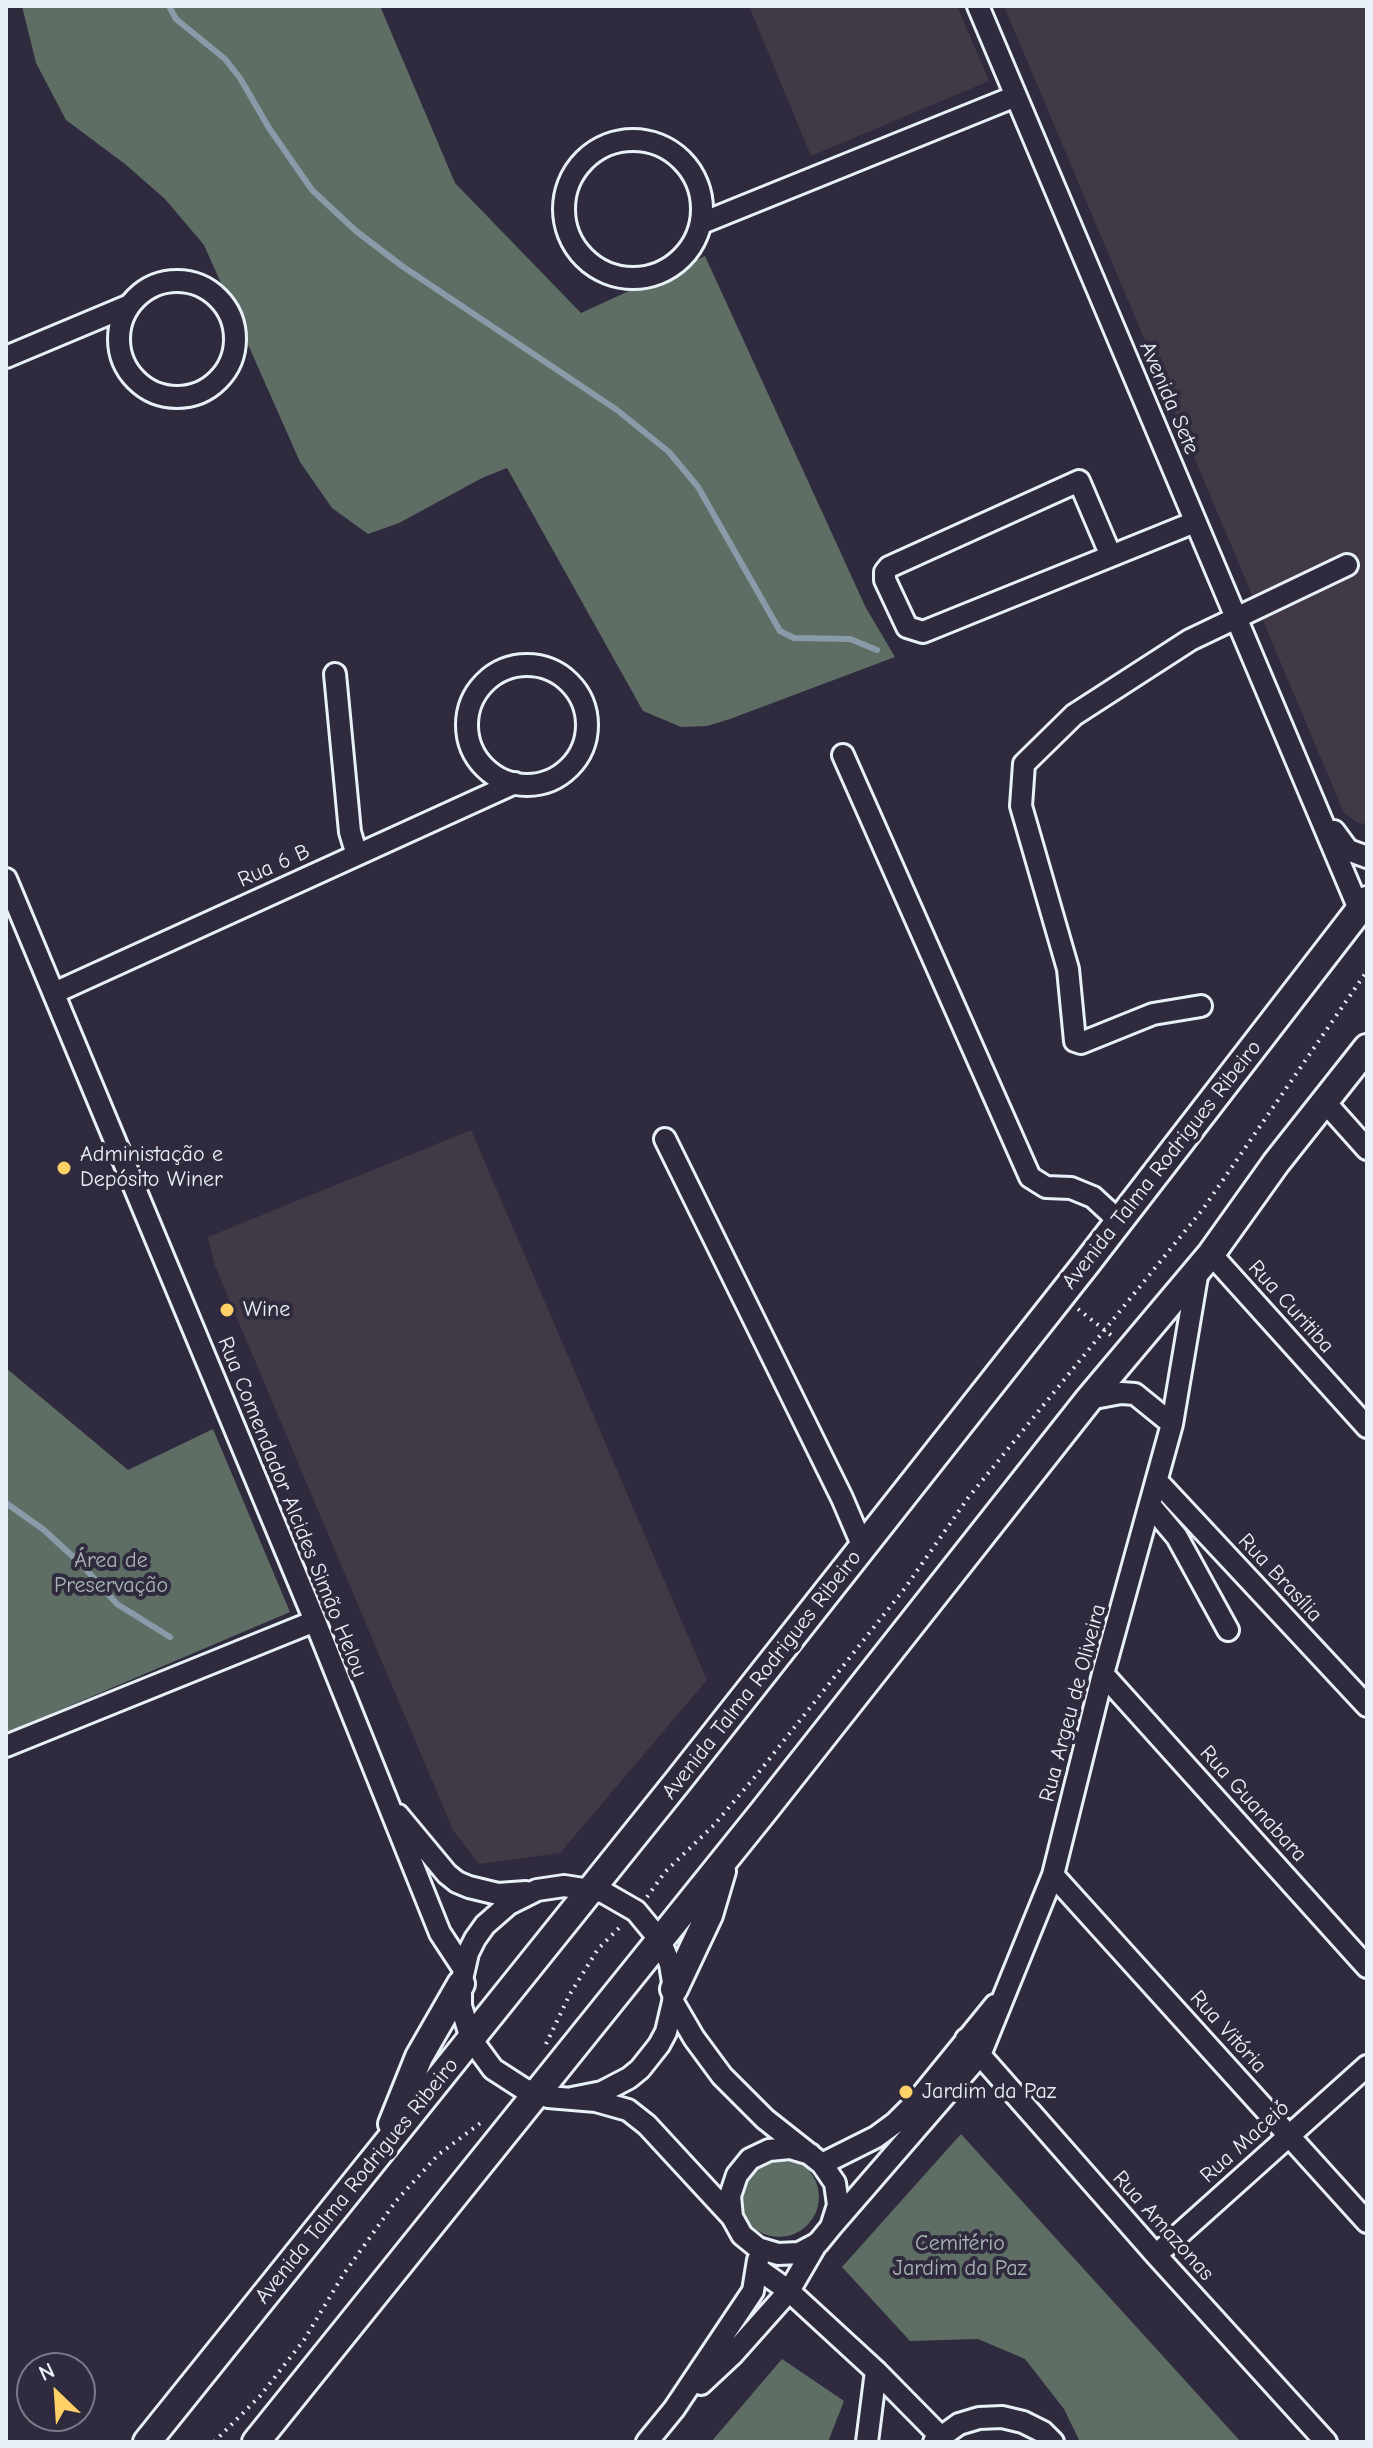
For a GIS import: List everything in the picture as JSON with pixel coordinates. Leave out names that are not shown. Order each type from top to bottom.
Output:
[{"type":"main road","name":"Avenida Talma Rodrigues Ribeiro","points":[[147,2442],[863,1547],[1363,904]]},
{"type":"main road","points":[[256,2442],[727,1857],[1089,1399],[1204,1262],[1367,1048]]},
{"type":"main road","points":[[673,1996],[709,1915],[727,1857]]},
{"type":"main road","points":[[381,2151],[419,2057],[462,1976]]},
{"type":"street","name":"Avenida Sete","points":[[978,6],[1317,809],[1363,904]]},
{"type":"street","points":[[702,223],[700,187],[692,171],[680,157],[648,141],[630,139],[612,142],[596,150],[571,177],[565,194],[567,230],[586,260],[601,271],[619,277],[655,275],[685,255],[696,240],[702,223],[1016,96]]},
{"type":"street","points":[[6,357],[130,305],[144,291],[162,283],[182,281],[201,286],[217,297],[229,313],[235,331],[234,351],[227,369],[215,383],[199,393],[180,398],[161,396],[144,388],[130,375],[121,358],[118,340],[121,321],[130,305]]},
{"type":"street","points":[[1111,556],[1079,481],[889,567],[885,580],[907,627],[923,632],[1111,556],[1195,522]]},
{"type":"street","points":[[1201,1006],[1153,1014],[1081,1043],[1075,1041],[1068,969],[1021,806],[1024,764],[1074,715],[1190,640],[1347,565]]},
{"type":"street","name":"Rua 6 B","points":[[54,993],[515,783],[534,784],[553,779],[569,767],[581,751],[587,732],[586,712],[579,694],[566,679],[549,669],[529,665],[510,667],[492,676],[478,690],[469,708],[467,727],[471,747],[481,764],[496,776],[515,783]]},
{"type":"street","points":[[335,674],[350,832],[357,855]]},
{"type":"street","points":[[843,755],[1030,1177],[1046,1187],[1071,1188],[1093,1197],[1119,1221]]},
{"type":"street","name":"Avenida Sete","points":[[1317,809],[1348,850],[1367,857]]},
{"type":"street","name":"Rua Comendador Alcides Simão Helou","points":[[6,879],[315,1621],[440,1933],[462,1976]]},
{"type":"street","points":[[1324,1101],[1367,1149]]},
{"type":"street","points":[[665,1139],[842,1498],[863,1547]]},
{"type":"street","name":"Rua Argeu de Oliveira","points":[[973,2047],[1008,1990],[1053,1875],[1103,1674],[1158,1482],[1204,1262]]},
{"type":"street","name":"Rua Curitiba","points":[[1204,1262],[1367,1427]]},
{"type":"street","points":[[1089,1399],[1121,1393],[1135,1394],[1172,1424]]},
{"type":"street","name":"Rua Brasília","points":[[1158,1482],[1367,1706]]},
{"type":"street","points":[[1151,1506],[1177,1537],[1228,1630]]},
{"type":"street","points":[[6,1746],[315,1621]]},
{"type":"street","name":"Rua Guanabara","points":[[1103,1674],[1367,1967]]},
{"type":"street","name":"Rua Comendador Alcides Simão Helou","points":[[385,1800],[457,1882],[498,1894],[564,1886],[591,1889]]},
{"type":"street","name":"Rua Vitória","points":[[1053,1875],[1367,2222]]},
{"type":"street","points":[[572,2098],[602,2092],[640,2069],[666,2032],[673,1996],[670,1964],[660,1940],[636,1911],[615,1897],[591,1889]]},
{"type":"street","points":[[537,1890],[509,1904],[490,1919],[475,1939],[462,1976],[463,2018],[484,2060],[503,2077],[536,2094],[614,2105],[628,2110],[647,2125],[732,2217],[758,2259],[876,2371],[937,2439],[959,2424],[979,2418],[1002,2417],[1023,2422],[1043,2432],[1053,2442]]},
{"type":"street","points":[[673,1996],[694,2038],[722,2076],[765,2119],[816,2159],[835,2183],[838,2205],[824,2235],[799,2253],[758,2259]]},
{"type":"street","points":[[732,2217],[730,2196],[737,2175],[750,2159],[769,2150],[790,2148],[816,2159],[876,2137],[895,2123],[973,2047]]},
{"type":"street","points":[[674,2409],[732,2355],[789,2291],[824,2235],[973,2047]]},
{"type":"street","name":"Rua Amazonas","points":[[973,2047],[1326,2442]]},
{"type":"street","name":"Rua Maceió","points":[[1156,2255],[1367,2066]]},
{"type":"street","points":[[647,2442],[674,2409],[753,2291],[758,2259]]},
{"type":"street","points":[[867,2442],[876,2371]]},
{"type":"path","points":[[544,2047],[570,1994],[598,1949],[636,1911],[665,1872],[714,1825],[905,1588],[968,1498],[1203,1209],[1367,971]]},
{"type":"path","points":[[1061,1295],[1130,1350]]},
{"type":"path","points":[[214,2442],[260,2396],[304,2340],[343,2275],[396,2201],[438,2155],[480,2125],[488,2114]]},
{"type":"shaded area","points":[[749,6],[957,6],[989,81],[811,156]]},
{"type":"shaded area","points":[[1004,6],[1367,6],[1367,824],[1358,823],[1344,813]]},
{"type":"shaded area","points":[[471,1130],[707,1680],[560,1853],[479,1864],[453,1830],[215,1266],[208,1237]]},
{"type":"green space","points":[[22,6],[380,6],[455,183],[581,313],[705,256],[866,608],[895,657],[730,719],[707,726],[681,727],[643,711],[507,468],[482,478],[399,523],[368,534],[332,508],[300,462],[204,245],[165,199],[125,164],[66,120],[36,63]]},
{"type":"green space","name":"Área de Preservação","points":[[6,1368],[128,1470],[213,1429],[290,1612],[6,1733]]},
{"type":"green space","name":"Cemitério Jardim da Paz","points":[[961,2134],[1241,2442],[1080,2442],[1064,2409],[1025,2359],[978,2339],[910,2341],[842,2267]]},
{"type":"green space","points":[[779,2157],[794,2160],[807,2169],[816,2182],[819,2197],[816,2212],[807,2225],[794,2234],[779,2237],[764,2234],[751,2225],[742,2212],[739,2197],[742,2182],[751,2169],[764,2160]]},
{"type":"green space","points":[[782,2359],[844,2401],[828,2442],[711,2442]]},
{"type":"waterway","points":[[169,6],[176,19],[225,59],[312,190],[356,231],[402,266],[617,410],[669,452],[698,487],[780,631],[794,638],[850,639],[877,650]]},
{"type":"waterway","points":[[6,1503],[44,1530],[82,1565],[117,1604],[170,1637]]},
{"type":"place","name":"Administação e Depósito Winer","points":[[64,1168]]},
{"type":"place","name":"Wine","points":[[227,1310]]},
{"type":"place","name":"Jardim da Paz","points":[[906,2092]]}]
